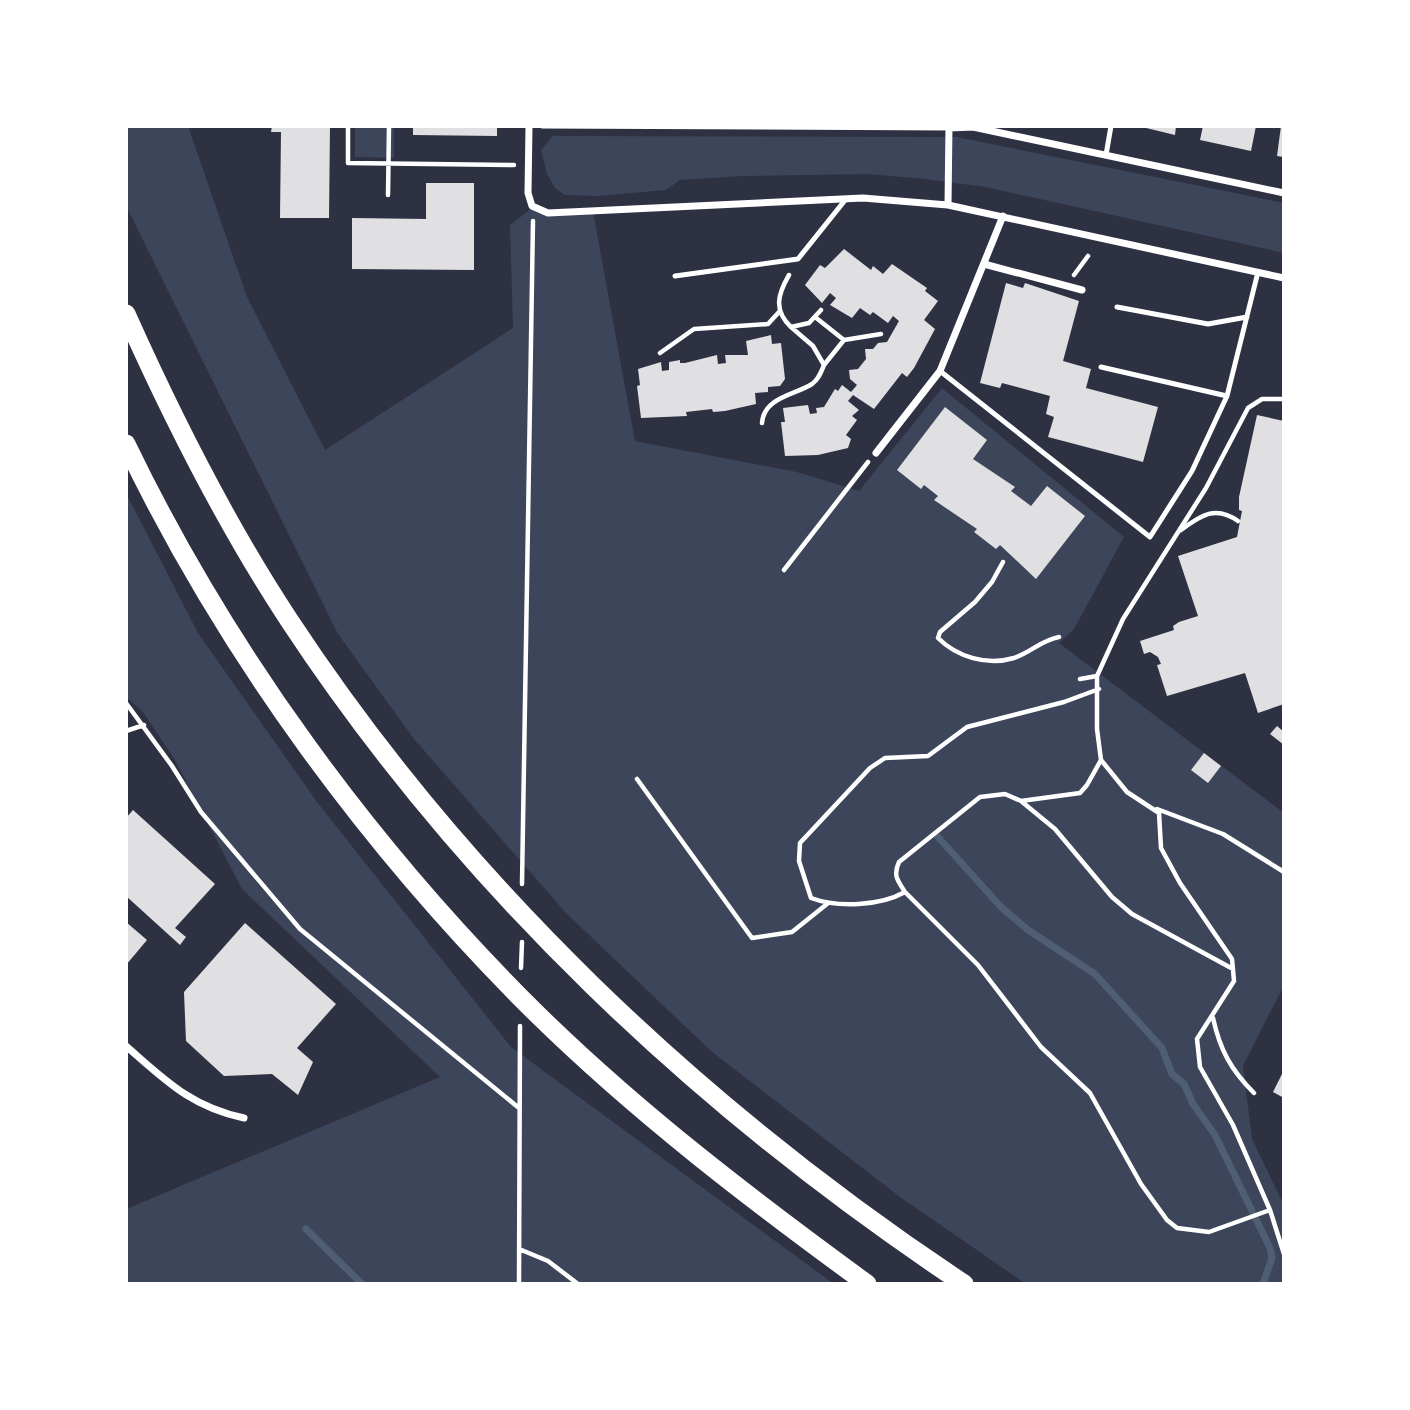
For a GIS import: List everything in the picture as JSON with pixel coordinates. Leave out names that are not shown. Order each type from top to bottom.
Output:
[{"type":"highway","points":[[126,314],[189,447],[287,618],[370,736],[470,858],[581,977],[694,1079],[818,1180],[964,1284]]},
{"type":"highway","points":[[126,444],[160,510],[246,654],[318,758],[444,914],[537,1014],[631,1100],[724,1178],[867,1284]]},
{"type":"street","points":[[529,126],[528,193],[532,206],[548,213],[846,199],[948,205],[1284,278]]},
{"type":"street","points":[[948,205],[949,127],[973,127],[1284,193]]},
{"type":"street","points":[[876,453],[940,371],[1003,216]]},
{"type":"street","points":[[984,264],[1082,290]]},
{"type":"street","points":[[126,1046],[186,1097],[214,1112],[244,1118]]},
{"type":"lane","points":[[542,126],[949,127]]},
{"type":"lane","points":[[1106,155],[1111,126]]},
{"type":"lane","points":[[675,276],[799,259],[846,199]]},
{"type":"lane","points":[[940,371],[1150,537],[1192,471],[1227,396],[1258,272]]},
{"type":"lane","points":[[1117,307],[1208,324],[1247,317]]},
{"type":"lane","points":[[1101,367],[1227,396]]},
{"type":"path","points":[[348,126],[348,163],[515,165]]},
{"type":"path","points":[[388,195],[389,126]]},
{"type":"path","points":[[524,764],[532,206]]},
{"type":"path","points":[[660,353],[694,330],[768,324],[779,312],[782,287],[799,259]]},
{"type":"path","points":[[791,327],[802,326],[821,310]]},
{"type":"path","points":[[779,312],[791,327],[813,346],[824,365]]},
{"type":"path","points":[[815,317],[844,340]]},
{"type":"path","points":[[762,423],[766,409],[782,397],[812,384],[844,340],[881,334]]},
{"type":"path","points":[[1284,399],[1262,399],[1248,408],[1206,488],[1123,619],[1097,676],[1097,729],[1101,760],[1127,792],[1156,809],[1223,834],[1284,872]]},
{"type":"path","points":[[784,570],[876,453]]},
{"type":"path","points":[[1178,532],[1199,517],[1213,512],[1227,513],[1238,521]]},
{"type":"path","points":[[1003,562],[984,592],[940,632],[938,638],[952,652],[995,660],[1014,658],[1048,639],[1059,637]]},
{"type":"path","points":[[1080,679],[1097,676]]},
{"type":"path","points":[[905,892],[898,896],[849,904],[827,904],[811,898],[799,860],[800,843],[870,768],[885,758],[928,756],[967,727],[1051,706],[1099,689]]},
{"type":"path","points":[[126,702],[201,812],[300,929],[519,1109]]},
{"type":"path","points":[[126,731],[144,725]]},
{"type":"path","points":[[1021,801],[1080,793],[1101,760]]},
{"type":"path","points":[[637,779],[752,938],[792,932],[827,904]]},
{"type":"path","points":[[1234,969],[1132,914],[1112,897],[1055,830],[1021,801],[997,793],[971,803],[907,856],[895,871],[896,879],[905,892],[978,965],[1041,1047],[1090,1093],[1141,1184],[1167,1220],[1177,1228],[1209,1232],[1270,1210]]},
{"type":"path","points":[[1156,809],[1159,813],[1161,848],[1180,883],[1226,948],[1234,969],[1234,981],[1197,1039],[1200,1067],[1233,1125],[1270,1210],[1284,1254]]},
{"type":"path","points":[[1212,1017],[1221,1050],[1237,1076],[1254,1093]]},
{"type":"path","points":[[519,1284],[520,1092]]},
{"type":"path","points":[[519,1249],[548,1261],[579,1284]]},
{"type":"shaded area","points":[[126,126],[188,126],[247,297],[325,450],[513,328],[510,225],[532,208],[547,214],[593,212],[635,441],[797,472],[859,491],[942,388],[1124,537],[1074,629],[1059,643],[1284,813],[1284,985],[1243,1066],[1252,1139],[1284,1205],[1284,1284],[1026,1284],[900,1197],[711,1051],[566,913],[414,739],[338,634],[126,206]]},
{"type":"shaded area","points":[[355,126],[394,126],[394,158],[355,157]]},
{"type":"shaded area","points":[[553,136],[957,137],[1284,203],[1284,253],[985,187],[867,174],[680,180],[666,190],[598,196],[565,195],[555,188],[547,174],[541,150]]},
{"type":"shaded area","points":[[126,493],[198,633],[317,802],[511,1047],[834,1284],[126,1284],[126,1209],[440,1077],[242,889],[175,760],[143,712],[126,697]]},
{"type":"building","points":[[272,126],[330,126],[329,218],[280,218],[281,132],[271,132]]},
{"type":"building","points":[[413,126],[497,126],[497,136],[413,135]]},
{"type":"building","points":[[1138,126],[1176,126],[1175,135]]},
{"type":"building","points":[[1203,126],[1256,126],[1251,151],[1200,140]]},
{"type":"building","points":[[1281,126],[1284,126],[1284,157],[1277,156]]},
{"type":"building","points":[[426,183],[474,183],[474,270],[352,269],[352,218],[426,219]]},
{"type":"building","points":[[844,249],[871,270],[873,266],[883,274],[892,264],[927,288],[925,291],[938,301],[924,320],[935,329],[914,368],[907,377],[902,373],[874,409],[853,395],[848,401],[859,410],[852,416],[857,420],[846,435],[851,439],[848,448],[818,455],[785,456],[781,422],[785,422],[783,408],[808,405],[810,414],[817,413],[816,408],[824,407],[835,389],[838,391],[842,385],[851,392],[857,385],[850,379],[849,370],[858,369],[866,359],[865,349],[873,349],[878,343],[887,342],[899,321],[893,316],[888,323],[873,312],[870,315],[860,308],[852,318],[830,305],[836,298],[830,293],[822,303],[805,285],[820,265],[825,268]]},
{"type":"building","points":[[1006,283],[1023,288],[1025,283],[1079,301],[1063,361],[1091,369],[1086,388],[1158,407],[1143,462],[1048,437],[1054,417],[1046,414],[1050,396],[1002,383],[1000,388],[980,383]]},
{"type":"building","points":[[771,335],[772,344],[781,343],[785,379],[780,386],[768,387],[768,392],[755,393],[756,404],[725,411],[713,412],[712,409],[686,412],[687,416],[641,418],[638,369],[661,362],[662,371],[669,370],[669,362],[680,360],[680,363],[685,363],[717,355],[718,364],[726,363],[725,355],[748,355],[746,341]]},
{"type":"building","points":[[945,407],[987,440],[973,459],[1015,487],[1011,491],[1031,506],[1047,486],[1085,516],[1036,579],[1000,545],[996,549],[974,532],[977,529],[934,500],[938,496],[924,485],[921,489],[897,470]]},
{"type":"building","points":[[1257,415],[1284,421],[1284,704],[1258,713],[1245,673],[1167,696],[1157,665],[1161,664],[1158,657],[1150,652],[1144,654],[1140,641],[1174,630],[1173,626],[1179,622],[1198,616],[1178,556],[1237,537],[1242,511],[1239,510],[1239,497]]},
{"type":"building","points":[[1277,726],[1284,732],[1284,745],[1270,734]]},
{"type":"building","points":[[1204,753],[1221,766],[1208,783],[1191,770]]},
{"type":"building","points":[[133,810],[215,884],[175,928],[186,937],[180,945],[126,896],[126,818]]},
{"type":"building","points":[[126,922],[147,940],[126,965]]},
{"type":"building","points":[[245,923],[336,1004],[297,1048],[313,1062],[298,1095],[272,1074],[224,1076],[186,1041],[184,992]]},
{"type":"building","points":[[1284,1070],[1284,1098],[1273,1092]]},
{"type":"waterway","points":[[938,837],[1001,907],[1028,930],[1095,974],[1162,1048],[1172,1074],[1184,1084],[1193,1104],[1215,1135],[1270,1248],[1272,1258],[1263,1284]]},
{"type":"waterway","points":[[306,1229],[362,1284]]}]
